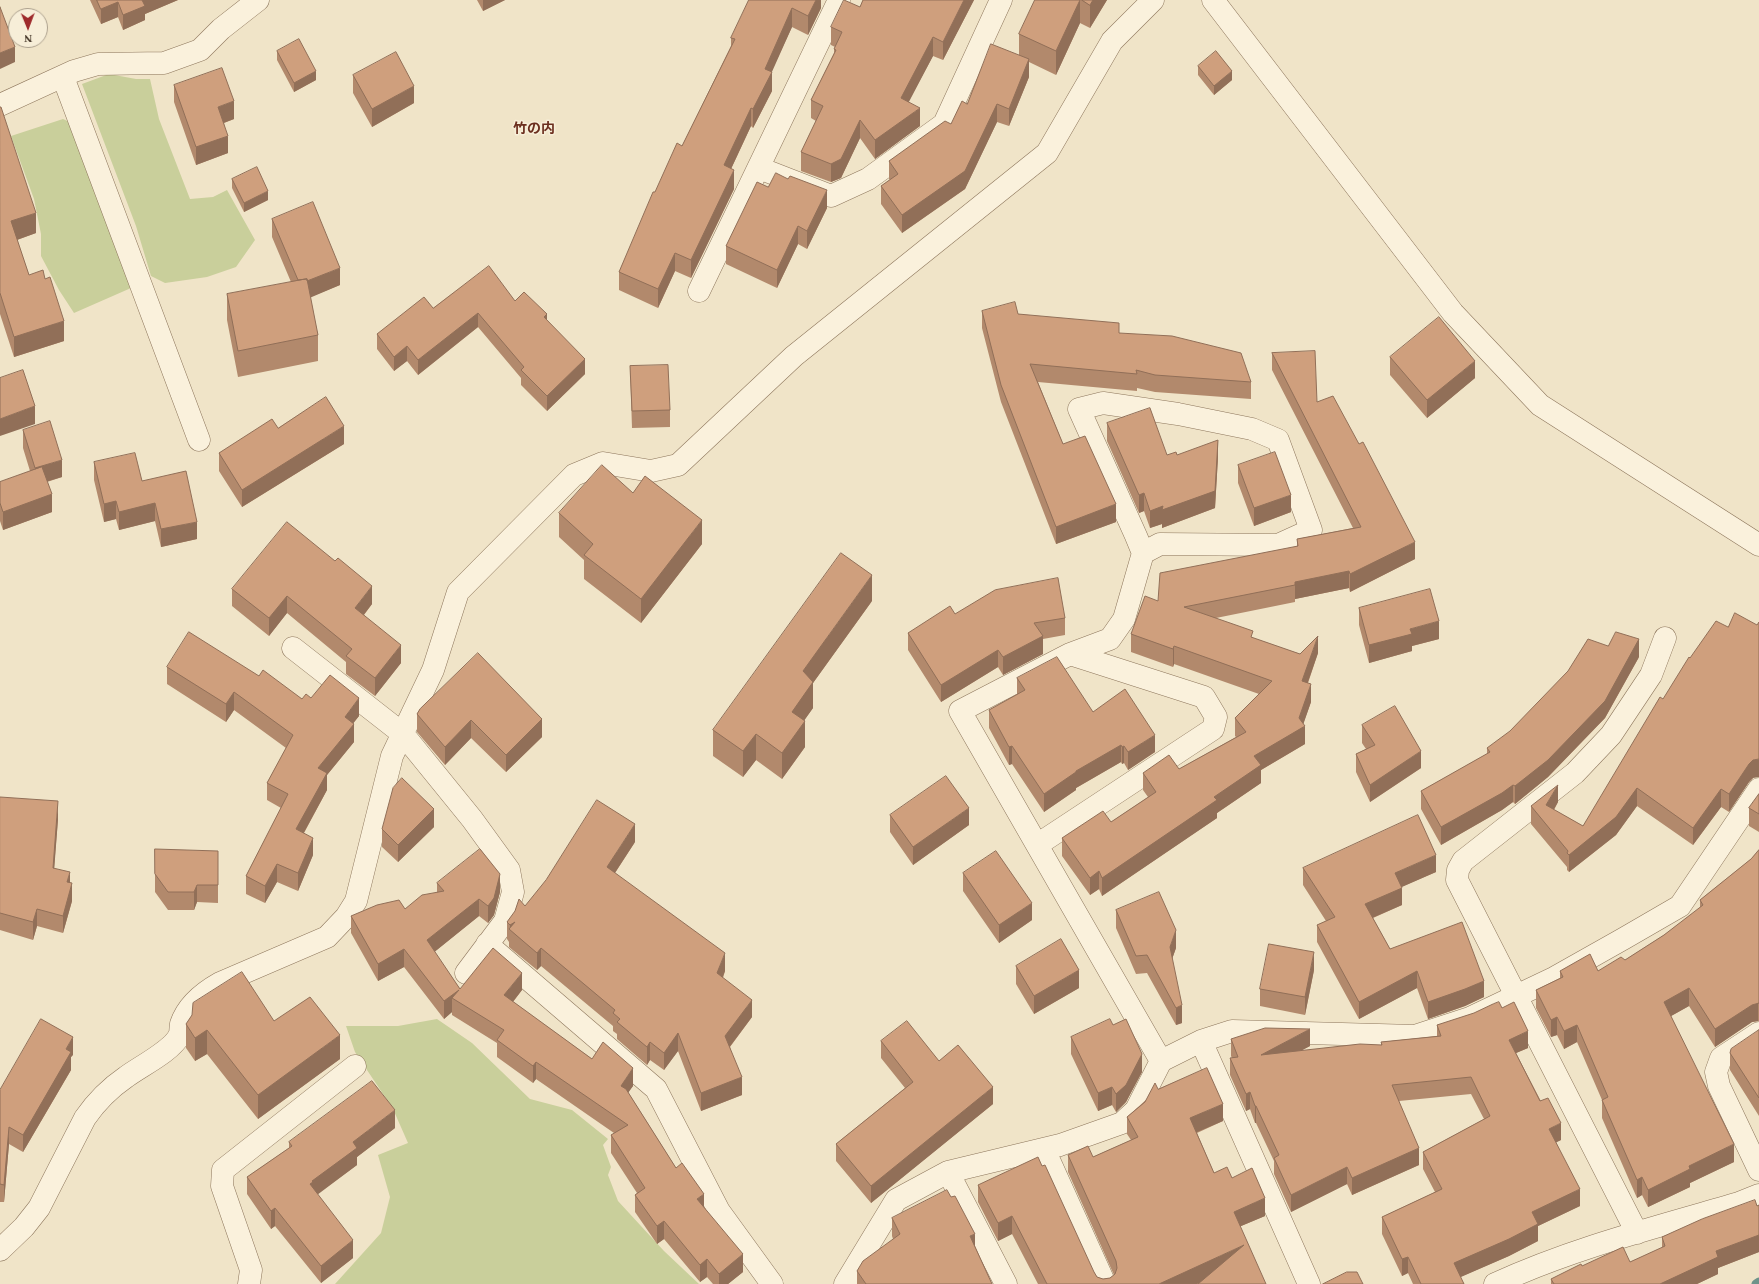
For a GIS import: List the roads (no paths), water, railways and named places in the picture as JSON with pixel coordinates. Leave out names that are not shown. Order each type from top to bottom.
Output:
[{"type":"street","points":[[0,105],[74,71],[98,64],[164,63],[200,50],[221,29],[258,0]]},
{"type":"street","points":[[699,291],[840,0]]},
{"type":"street","points":[[758,168],[831,196],[868,179],[944,124],[1001,0]]},
{"type":"street","points":[[0,1250],[24,1227],[40,1208],[85,1118],[94,1106],[126,1077],[167,1049],[179,1036],[181,1024],[196,1001],[209,989],[220,983],[327,937],[346,917],[356,901],[392,756],[404,734],[433,670],[458,592],[574,475],[603,463],[652,471],[678,465],[794,356],[1046,153],[1112,41],[1152,0]]},
{"type":"street","points":[[1213,0],[1452,313],[1540,405],[1759,545]]},
{"type":"street","points":[[63,77],[199,440]]},
{"type":"street","points":[[1143,553],[1160,544],[1278,545],[1311,530],[1278,440],[1252,429],[1178,414],[1103,403],[1079,409],[1143,553],[1124,619],[1110,639],[1070,654],[960,711],[1161,1061]]},
{"type":"street","points":[[1637,1233],[1457,880],[1458,870],[1462,861],[1576,773],[1610,735],[1651,675],[1665,638]]},
{"type":"street","points":[[293,648],[404,734],[472,819],[509,870],[513,892],[505,921],[466,973]]},
{"type":"street","points":[[1037,845],[1213,729],[1216,717],[1204,697],[1070,654]]},
{"type":"street","points":[[845,1284],[896,1200],[948,1172],[1060,1145],[1122,1123],[1136,1110],[1161,1061],[1201,1041],[1232,1031],[1415,1036],[1470,1018],[1559,975],[1680,906],[1759,789]]},
{"type":"street","points":[[487,944],[656,1089],[719,1211],[772,1284]]},
{"type":"street","points":[[1759,1033],[1721,1058],[1716,1072],[1719,1086],[1759,1170]]},
{"type":"street","points":[[1201,1041],[1309,1284]]},
{"type":"street","points":[[249,1284],[251,1270],[222,1186],[223,1170],[355,1066]]},
{"type":"street","points":[[1044,1149],[1105,1284]]},
{"type":"street","points":[[948,1172],[1006,1284]]},
{"type":"street","points":[[1495,1284],[1522,1272],[1603,1243],[1739,1203],[1759,1195]]},
{"type":"district","name":"竹の内","points":[[534,128]]}]
